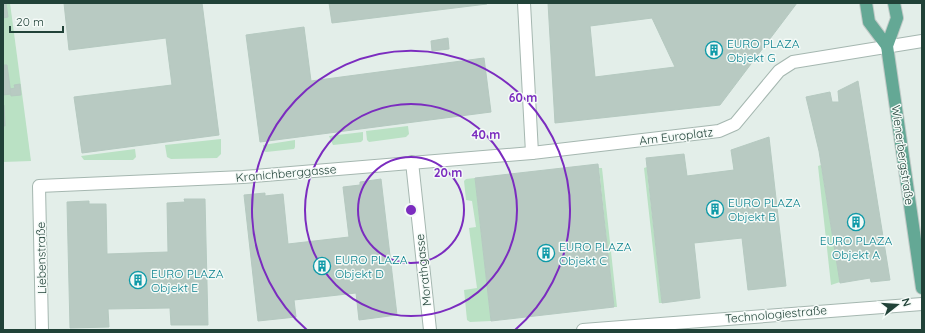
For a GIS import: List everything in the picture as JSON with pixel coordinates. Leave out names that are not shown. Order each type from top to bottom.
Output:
[{"type":"main road","name":"Wienerbergstraße","points":[[866,3],[869,22],[887,46]]},
{"type":"main road","name":"Wienerbergstraße","points":[[894,3],[897,18],[887,46],[922,288]]},
{"type":"street","points":[[524,3],[532,153]]},
{"type":"street","name":"Am Europlatz","points":[[532,153],[719,131],[735,124],[779,71],[793,62],[922,41]]},
{"type":"street","name":"Kranichberggasse","points":[[39,186],[243,177],[532,153]]},
{"type":"street","name":"Morathgasse","points":[[412,162],[430,330]]},
{"type":"street","name":"Liebenstraße","points":[[39,186],[42,330]]},
{"type":"street","name":"Technologiestraße","points":[[583,330],[922,304]]},
{"type":"green space","points":[[3,3],[10,3],[31,161],[3,162]]},
{"type":"green space","points":[[408,126],[409,134],[406,137],[369,142],[367,140],[366,131]]},
{"type":"green space","points":[[363,132],[363,140],[361,142],[333,145],[329,136]]},
{"type":"green space","points":[[221,139],[221,154],[217,158],[171,159],[167,157],[165,145]]},
{"type":"green space","points":[[295,140],[294,149],[263,151],[263,145]]},
{"type":"green space","points":[[135,149],[136,157],[133,160],[84,160],[81,156]]},
{"type":"green space","points":[[821,165],[840,282],[831,285],[818,166]]},
{"type":"green space","points":[[647,167],[662,303],[659,303],[644,168]]},
{"type":"green space","points":[[599,168],[602,168],[617,307],[614,307]]},
{"type":"green space","points":[[475,178],[491,321],[470,322],[467,320],[464,290],[477,288],[469,228],[476,227],[472,201],[466,200],[464,181],[466,179]]},
{"type":"building","points":[[3,3],[6,3],[8,17],[3,18]]},
{"type":"building","points":[[64,3],[202,3],[219,135],[82,153],[74,97],[172,85],[166,38],[69,50]]},
{"type":"building","points":[[329,3],[487,3],[487,4],[332,23]]},
{"type":"building","name":"EURO PLAZA Objekt G","points":[[548,3],[797,3],[720,105],[555,123]],"holes":[[[652,18],[675,67],[595,77],[590,26]]]},
{"type":"building","points":[[304,27],[311,81],[484,58],[491,112],[260,142],[246,35]]},
{"type":"building","points":[[448,38],[449,49],[432,51],[431,41]]},
{"type":"building","points":[[3,65],[7,65],[11,94],[3,95]]},
{"type":"building","name":"EURO PLAZA Objekt A","points":[[858,81],[890,280],[871,282],[870,278],[840,283],[819,151],[806,97],[830,92],[832,102],[839,102],[838,91]]},
{"type":"building","points":[[20,84],[21,95],[11,96],[10,89],[15,88],[14,85]]},
{"type":"building","points":[[4,105],[5,126],[3,126]]},
{"type":"building","name":"EURO PLAZA Objekt B","points":[[769,137],[786,286],[748,290],[742,238],[694,243],[700,298],[662,303],[646,158],[684,154],[687,176],[734,170],[731,150]]},
{"type":"building","name":"EURO PLAZA Objekt C","points":[[598,164],[614,307],[491,321],[475,178]]},
{"type":"building","name":"EURO PLAZA Objekt D","points":[[381,179],[397,315],[359,320],[356,293],[294,300],[296,317],[258,321],[244,195],[265,193],[265,196],[283,194],[288,244],[349,237],[343,187],[360,185],[360,182]]},
{"type":"building","name":"EURO PLAZA Objekt E","points":[[184,199],[205,199],[208,325],[171,325],[170,308],[108,309],[109,327],[70,328],[67,202],[89,201],[89,204],[106,204],[107,254],[168,252],[167,203],[185,202]]},
{"type":"place","name":"EURO PLAZA Objekt G","points":[[714,50]]},
{"type":"place","name":"EURO PLAZA Objekt B","points":[[715,209]]},
{"type":"place","name":"EURO PLAZA Objekt A","points":[[856,222]]},
{"type":"place","name":"EURO PLAZA Objekt C","points":[[546,253]]},
{"type":"place","name":"EURO PLAZA Objekt D","points":[[322,266]]},
{"type":"place","name":"EURO PLAZA Objekt E","points":[[138,280]]}]
